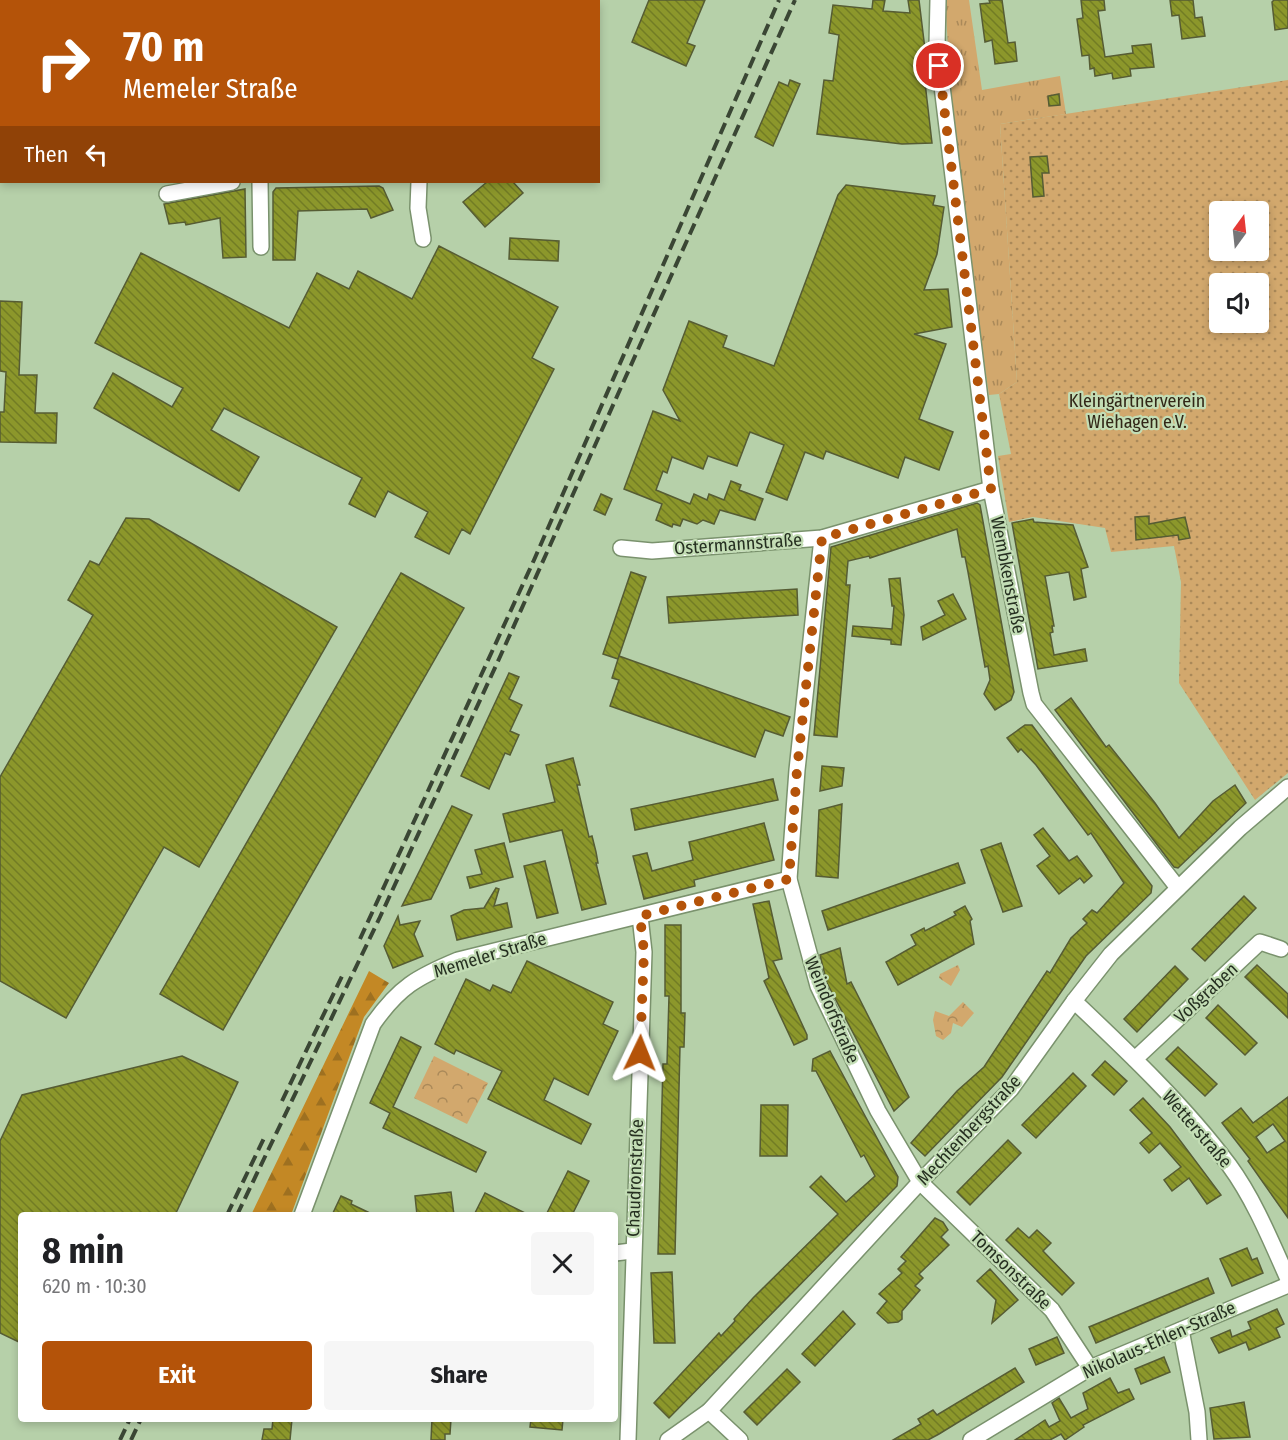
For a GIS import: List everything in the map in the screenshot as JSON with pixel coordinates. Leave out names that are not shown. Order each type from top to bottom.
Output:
[{"type":"street","name":"Wembkenstraße","points":[[938,0],[937,45],[991,489],[1035,704],[1178,888]]},
{"type":"street","points":[[167,194],[227,183]]},
{"type":"street","points":[[260,183],[261,248]]},
{"type":"street","points":[[419,183],[418,208],[423,240]]},
{"type":"street","name":"Ostermannstraße","points":[[621,548],[652,551],[822,538],[991,489]]},
{"type":"street","name":"Weindorfstraße","points":[[822,538],[797,770],[789,879],[818,986],[878,1111],[920,1182]]},
{"type":"street","name":"Mechtenbergstraße","points":[[668,1440],[709,1411],[920,1182],[1011,1089],[1074,1000],[1111,954],[1248,821],[1288,787]]},
{"type":"street","name":"Memeler Straße","points":[[303,1212],[373,1024],[389,1001],[417,977],[458,960],[789,879]]},
{"type":"street","name":"Chaudronstraße","points":[[628,1440],[632,1251],[644,952],[640,916]]},
{"type":"street","name":"Voßgraben","points":[[1135,1059],[1260,942],[1281,950]]},
{"type":"street","name":"Wetterstraße","points":[[1074,1000],[1135,1059],[1230,1166],[1265,1228],[1288,1279]]},
{"type":"street","name":"Tomsonstraße","points":[[920,1182],[1052,1310],[1090,1368]]},
{"type":"street","points":[[618,1253],[632,1251]]},
{"type":"street","name":"Nikolaus-Ehlen-Straße","points":[[971,1440],[1090,1368],[1288,1285]]},
{"type":"street","points":[[1181,1330],[1197,1412],[1199,1440]]},
{"type":"street","points":[[709,1411],[740,1440]]},
{"type":"green space","points":[[945,0],[969,0],[982,90],[1060,76],[1066,114],[1000,124],[1017,382],[999,394],[989,395],[956,170]]},
{"type":"green space","name":"Kleingärtnerverein Wiehagen e.V.","points":[[1288,80],[1288,773],[1255,800],[1179,683],[1181,582],[1174,546],[1111,552],[1105,528],[1033,517],[1009,522],[998,456],[1011,454],[999,394],[1017,382],[1000,124]]},
{"type":"green space","points":[[958,965],[960,970],[951,986],[939,978],[940,974]]},
{"type":"green space","points":[[369,971],[389,983],[364,1017],[292,1212],[252,1212]]},
{"type":"green space","points":[[963,1002],[974,1013],[962,1027],[953,1023],[951,1033],[943,1040],[936,1036],[933,1020],[935,1011],[949,1016]]},
{"type":"green space","points":[[434,1056],[488,1083],[467,1124],[414,1098]]},
{"type":"building","points":[[649,0],[705,0],[687,43],[695,46],[686,66],[632,42]]},
{"type":"building","points":[[873,0],[885,0],[883,11],[910,13],[908,0],[919,0],[928,74],[924,74],[932,143],[902,144],[817,134],[824,80],[833,81],[839,35],[829,33],[833,5],[872,9]]},
{"type":"building","points":[[989,0],[1002,0],[1008,43],[1015,42],[1017,61],[995,64],[992,40],[985,42],[980,4],[990,3]]},
{"type":"building","points":[[1081,0],[1104,0],[1105,10],[1098,11],[1105,57],[1133,53],[1132,46],[1151,44],[1154,67],[1130,69],[1131,76],[1113,79],[1112,73],[1095,76],[1094,68],[1090,69],[1089,55],[1082,56],[1077,19],[1083,18]]},
{"type":"building","points":[[1170,0],[1193,0],[1195,18],[1202,17],[1205,36],[1182,39],[1179,15],[1172,16]]},
{"type":"building","points":[[1288,0],[1288,28],[1275,30],[1272,2]]},
{"type":"building","points":[[790,80],[800,84],[773,146],[755,137],[779,82],[788,86]]},
{"type":"building","points":[[1059,94],[1060,105],[1049,106],[1048,96]]},
{"type":"building","points":[[1047,156],[1049,173],[1042,173],[1044,196],[1033,197],[1030,157]]},
{"type":"building","points":[[486,183],[514,183],[523,193],[485,227],[463,202]]},
{"type":"building","points":[[846,185],[935,196],[933,205],[944,207],[937,254],[924,290],[948,289],[952,327],[914,334],[946,344],[919,419],[953,432],[939,470],[905,457],[898,478],[826,451],[823,459],[805,452],[787,500],[766,492],[784,445],[750,432],[737,466],[708,456],[703,469],[672,457],[667,473],[663,471],[656,490],[690,504],[694,494],[707,500],[709,494],[724,500],[731,481],[741,485],[739,490],[763,499],[755,520],[720,510],[714,524],[703,520],[697,524],[683,519],[680,526],[673,524],[672,527],[656,520],[662,504],[624,489],[653,411],[680,421],[663,390],[689,321],[727,336],[723,347],[774,366],[838,195]]},
{"type":"building","points":[[379,186],[383,188],[393,210],[371,218],[367,209],[298,211],[295,260],[273,260],[273,192],[276,188]]},
{"type":"building","points":[[245,189],[246,257],[223,258],[220,218],[186,225],[185,222],[169,224],[164,204]]},
{"type":"building","points":[[510,238],[559,241],[558,261],[509,259]]},
{"type":"building","points":[[439,246],[558,307],[532,358],[554,369],[470,534],[462,529],[449,554],[415,537],[428,512],[388,491],[375,517],[349,504],[362,478],[224,408],[211,430],[259,457],[239,491],[94,408],[113,373],[172,407],[183,388],[95,343],[141,253],[289,328],[317,273],[349,289],[358,271],[412,299]]},
{"type":"building","points":[[0,301],[22,302],[19,375],[37,375],[35,413],[57,413],[56,443],[0,442],[0,412],[4,412],[6,372],[0,371]]},
{"type":"building","points":[[601,494],[612,499],[605,515],[594,510]]},
{"type":"building","points":[[977,503],[980,505],[1014,692],[1011,700],[995,710],[984,694],[990,680],[988,666],[985,667],[965,557],[962,557],[957,529],[870,558],[869,556],[848,561],[846,585],[850,585],[837,737],[814,735],[831,547]]},
{"type":"building","points":[[1149,516],[1149,524],[1185,517],[1190,538],[1179,540],[1178,535],[1136,540],[1135,517]]},
{"type":"building","points":[[126,518],[149,519],[337,627],[199,867],[164,847],[66,1018],[0,981],[0,777],[93,615],[68,600],[90,561],[99,565]]},
{"type":"building","points":[[1033,519],[1034,522],[1073,525],[1088,567],[1081,569],[1086,597],[1074,600],[1069,572],[1045,576],[1054,626],[1052,626],[1053,632],[1050,633],[1054,655],[1085,649],[1087,661],[1038,669],[1012,523]]},
{"type":"building","points":[[631,572],[646,577],[618,659],[603,654]]},
{"type":"building","points":[[401,573],[464,608],[223,1030],[160,994]]},
{"type":"building","points":[[900,578],[904,615],[901,645],[891,644],[891,640],[852,636],[853,626],[892,629],[894,606],[892,606],[889,579]]},
{"type":"building","points":[[797,589],[798,615],[669,623],[667,597]]},
{"type":"building","points":[[953,594],[966,619],[923,640],[921,627],[945,615],[938,601]]},
{"type":"building","points":[[619,656],[790,717],[783,736],[765,730],[755,757],[610,706],[619,680],[612,678]]},
{"type":"building","points":[[509,673],[519,677],[509,699],[522,705],[510,731],[519,735],[510,755],[505,753],[489,789],[461,776]]},
{"type":"building","points":[[1071,698],[1106,747],[1109,745],[1155,803],[1179,838],[1213,801],[1235,785],[1246,803],[1178,868],[1174,867],[1055,710]]},
{"type":"building","points":[[1025,725],[1032,725],[1152,886],[1151,893],[1086,956],[1002,1077],[925,1156],[911,1143],[957,1091],[984,1067],[1047,971],[1050,973],[1071,938],[1087,923],[1083,919],[1092,910],[1097,913],[1124,883],[1091,833],[1088,835],[1036,765],[1021,749],[1018,752],[1007,738]]},
{"type":"building","points":[[573,758],[580,785],[577,785],[589,837],[592,836],[596,852],[598,863],[596,863],[606,904],[582,910],[562,830],[510,842],[503,814],[555,802],[546,765]]},
{"type":"building","points":[[822,766],[844,768],[842,786],[820,791]]},
{"type":"building","points":[[773,779],[778,800],[635,830],[631,809]]},
{"type":"building","points":[[842,804],[838,878],[816,876],[819,810]]},
{"type":"building","points":[[452,806],[472,815],[431,899],[402,906]]},
{"type":"building","points":[[764,823],[774,860],[694,880],[695,886],[644,899],[633,856],[647,853],[652,871],[693,860],[689,842]]},
{"type":"building","points":[[1043,828],[1069,861],[1077,856],[1092,876],[1084,883],[1080,878],[1059,894],[1037,866],[1050,856],[1034,835]]},
{"type":"building","points":[[504,843],[513,877],[470,888],[467,877],[482,874],[475,850]]},
{"type":"building","points":[[1001,843],[1022,906],[1003,912],[981,850]]},
{"type":"building","points":[[545,861],[558,913],[537,918],[524,866]]},
{"type":"building","points":[[958,863],[965,883],[828,930],[822,911]]},
{"type":"building","points":[[496,888],[499,889],[494,906],[507,903],[512,927],[457,940],[451,916],[464,910],[484,908]]},
{"type":"building","points":[[1244,896],[1256,908],[1205,961],[1192,949]]},
{"type":"building","points":[[769,901],[782,959],[773,961],[807,1035],[807,1039],[794,1045],[764,981],[769,978],[753,904]]},
{"type":"building","points":[[965,906],[972,919],[970,921],[974,944],[898,985],[886,962],[916,945],[911,935],[924,928],[925,931],[956,915],[954,912]]},
{"type":"building","points":[[398,916],[400,925],[420,921],[414,934],[423,956],[393,968],[384,946]]},
{"type":"building","points":[[665,925],[681,925],[681,1013],[685,1013],[684,1047],[680,1047],[675,1254],[658,1254],[663,1064],[667,1064],[669,996],[665,996]]},
{"type":"building","points":[[840,948],[847,984],[851,982],[909,1097],[894,1111],[827,983],[820,955]]},
{"type":"building","points":[[527,961],[613,1002],[603,1024],[618,1031],[588,1095],[554,1078],[544,1100],[591,1124],[581,1144],[488,1099],[502,1071],[456,1050],[454,1054],[435,1044],[466,979],[490,991],[493,985],[511,993]]},
{"type":"building","points":[[1257,965],[1288,994],[1288,1018],[1245,977]]},
{"type":"building","points":[[1175,966],[1188,979],[1137,1032],[1124,1019]]},
{"type":"building","points":[[1218,1005],[1257,1043],[1245,1055],[1206,1018]]},
{"type":"building","points":[[401,1037],[421,1047],[393,1107],[486,1152],[476,1172],[383,1128],[390,1113],[370,1103]]},
{"type":"building","points":[[1178,1047],[1217,1084],[1205,1096],[1166,1059]]},
{"type":"building","points":[[830,1051],[898,1177],[897,1186],[669,1418],[654,1403],[719,1333],[721,1336],[753,1298],[838,1214],[810,1187],[821,1176],[846,1202],[875,1176],[864,1155],[861,1157],[816,1071],[812,1071],[813,1059]]},
{"type":"building","points":[[182,1056],[238,1082],[176,1212],[18,1212],[18,1342],[0,1333],[0,1141],[22,1095]]},
{"type":"building","points":[[1105,1061],[1127,1081],[1114,1095],[1092,1075]]},
{"type":"building","points":[[1073,1073],[1086,1086],[1036,1138],[1022,1125]]},
{"type":"building","points":[[1288,1097],[1288,1218],[1248,1161],[1250,1159],[1222,1123],[1241,1108],[1253,1123]],"holes":[[[1273,1124],[1285,1141],[1267,1153],[1256,1137]]]},
{"type":"building","points":[[1143,1098],[1170,1127],[1221,1195],[1207,1204],[1189,1178],[1172,1191],[1164,1180],[1181,1167],[1160,1143],[1149,1153],[1140,1143],[1152,1133],[1130,1110]]},
{"type":"building","points":[[761,1105],[788,1105],[787,1156],[760,1156]]},
{"type":"building","points":[[1008,1140],[1021,1153],[970,1205],[957,1192]]},
{"type":"building","points":[[568,1171],[589,1181],[574,1212],[548,1212]]},
{"type":"building","points":[[451,1192],[454,1212],[417,1212],[415,1196]]},
{"type":"building","points":[[485,1193],[523,1212],[476,1212]]},
{"type":"building","points":[[341,1196],[368,1212],[333,1212]]},
{"type":"building","points":[[935,1218],[943,1222],[948,1230],[941,1237],[949,1245],[919,1274],[923,1278],[915,1286],[920,1290],[902,1311],[902,1319],[888,1323],[877,1313],[887,1301],[879,1294],[902,1273],[898,1269],[906,1261],[901,1257]]},
{"type":"building","points":[[1018,1228],[1029,1238],[1037,1230],[1051,1243],[1043,1251],[1074,1283],[1062,1295],[1006,1240]]},
{"type":"building","points":[[1247,1248],[1252,1260],[1257,1258],[1263,1273],[1232,1286],[1220,1259]]},
{"type":"building","points":[[990,1269],[1018,1300],[992,1323],[996,1300],[977,1281]]},
{"type":"building","points":[[672,1272],[675,1343],[654,1343],[651,1273]]},
{"type":"building","points":[[1208,1278],[1214,1293],[1096,1343],[1089,1327]]},
{"type":"building","points":[[1277,1309],[1284,1324],[1276,1328],[1280,1337],[1249,1350],[1246,1342],[1219,1353],[1211,1338],[1230,1330],[1232,1337],[1251,1329],[1248,1322]]},
{"type":"building","points":[[843,1311],[855,1324],[815,1366],[802,1354]]},
{"type":"building","points":[[1057,1337],[1064,1353],[1036,1365],[1029,1349]]},
{"type":"building","points":[[1164,1357],[1170,1372],[1141,1384],[1135,1369]]},
{"type":"building","points":[[1015,1368],[1024,1382],[939,1434],[928,1440],[893,1440],[921,1424],[918,1419],[933,1410],[937,1415]]},
{"type":"building","points":[[787,1369],[800,1382],[757,1425],[744,1412]]},
{"type":"building","points":[[1110,1378],[1118,1393],[1129,1389],[1134,1399],[1083,1425],[1084,1427],[1065,1440],[1061,1434],[1050,1440],[1015,1440],[1045,1420],[1049,1427],[1060,1421],[1052,1403],[1059,1398],[1071,1418],[1088,1409],[1083,1393]]},
{"type":"building","points":[[1244,1402],[1250,1437],[1214,1439],[1210,1408]]},
{"type":"building","points":[[273,1422],[292,1422],[290,1440],[262,1440],[264,1429],[272,1429]]},
{"type":"building","points":[[432,1422],[451,1422],[450,1434],[445,1434],[445,1440],[431,1440]]},
{"type":"building","points":[[531,1422],[563,1422],[562,1430],[530,1427]]},
{"type":"railway","points":[[360,939],[534,560],[779,0]]},
{"type":"railway","points":[[238,1212],[380,917],[499,659],[795,0]]},
{"type":"railway","points":[[282,1101],[344,972]]},
{"type":"railway","points":[[228,1212],[266,1134]]},
{"type":"railway","points":[[120,1440],[129,1422]]},
{"type":"railway","points":[[131,1440],[140,1422]]},
{"type":"route","points":[[640,1053],[644,952],[640,916],[789,879],[797,770],[822,538],[991,489],[939,66]]}]
